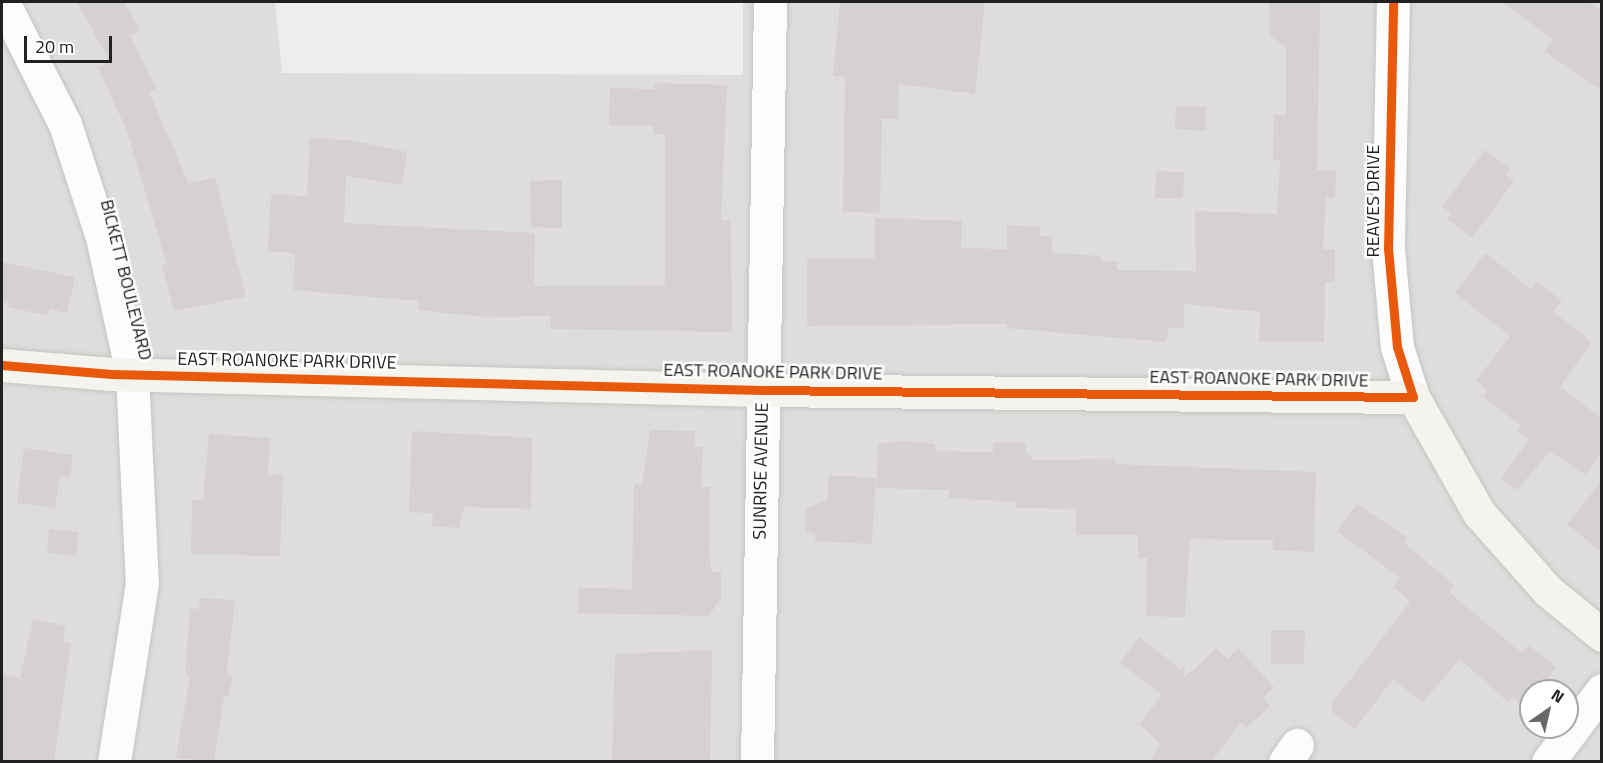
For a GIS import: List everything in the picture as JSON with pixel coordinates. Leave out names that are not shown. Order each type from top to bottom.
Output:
[{"type":"street","name":"BICKETT BOULEVARD","points":[[3,2],[65,124],[102,237],[132,374],[142,583],[114,762]]},
{"type":"street","name":"SUNRISE AVENUE","points":[[757,762],[770,2]]},
{"type":"street","name":"REAVES DRIVE","points":[[1393,2],[1388,249],[1397,347],[1413,397]]},
{"type":"street","name":"EAST ROANOKE PARK DRIVE","points":[[2,365],[132,374],[762,390],[1413,397]]},
{"type":"street","points":[[1413,397],[1479,513],[1548,591],[1602,635]]},
{"type":"street","points":[[1548,762],[1602,690]]},
{"type":"shaded area","points":[[2,2],[275,2],[282,73],[743,75],[743,2],[1601,2],[1601,761],[2,761]]},
{"type":"building","points":[[77,2],[124,2],[140,30],[130,36],[156,89],[149,92],[189,184],[215,177],[246,297],[174,311],[162,265],[167,264],[127,131],[98,68],[110,62]]},
{"type":"building","points":[[840,2],[985,2],[975,94],[899,84],[898,119],[882,119],[880,213],[843,212],[845,77],[833,76]]},
{"type":"building","points":[[1269,2],[1320,2],[1317,170],[1336,171],[1335,198],[1326,197],[1323,249],[1335,250],[1335,271],[1334,282],[1325,282],[1324,342],[1259,341],[1260,312],[1184,304],[1184,328],[1169,328],[1165,342],[1007,328],[1007,324],[807,326],[807,259],[875,259],[875,218],[962,221],[961,248],[1007,249],[1007,225],[1040,227],[1039,236],[1052,237],[1052,253],[1101,256],[1101,261],[1117,261],[1117,270],[1196,271],[1195,211],[1277,214],[1280,160],[1273,160],[1274,115],[1286,115],[1286,47],[1270,36]]},
{"type":"building","points":[[1502,2],[1588,2],[1602,11],[1602,91],[1544,51],[1553,39]]},
{"type":"building","points":[[654,83],[727,85],[721,220],[731,220],[732,332],[550,329],[551,316],[485,317],[418,310],[418,301],[293,290],[295,253],[268,251],[271,194],[307,196],[310,138],[349,140],[407,152],[402,185],[346,176],[344,223],[535,233],[534,286],[665,285],[665,134],[654,134],[654,126],[609,125],[610,88],[654,89]]},
{"type":"building","points":[[1176,106],[1206,107],[1205,131],[1175,129]]},
{"type":"building","points":[[1485,150],[1511,169],[1506,175],[1514,181],[1472,238],[1447,219],[1452,213],[1442,207]]},
{"type":"building","points":[[1156,171],[1184,172],[1183,198],[1155,198]]},
{"type":"building","points":[[562,180],[562,228],[531,227],[530,181]]},
{"type":"building","points":[[1485,253],[1531,289],[1537,282],[1562,301],[1553,312],[1592,342],[1560,387],[1602,418],[1602,452],[1586,475],[1550,451],[1517,490],[1501,478],[1529,440],[1517,432],[1522,426],[1483,397],[1488,390],[1476,381],[1510,336],[1455,293]]},
{"type":"building","points":[[2,262],[75,277],[67,313],[50,309],[48,316],[8,307],[9,302],[2,300]]},
{"type":"building","points":[[650,430],[695,431],[694,446],[703,447],[701,487],[710,487],[709,556],[712,572],[721,572],[721,598],[709,616],[578,613],[579,588],[632,589],[634,484],[642,485]]},
{"type":"building","points":[[412,431],[532,438],[531,509],[464,507],[459,528],[432,526],[433,513],[409,512]]},
{"type":"building","points":[[209,434],[270,438],[268,475],[283,475],[280,556],[191,554],[192,500],[203,500]]},
{"type":"building","points":[[902,441],[935,444],[935,451],[993,452],[993,443],[1026,443],[1026,453],[1035,460],[1115,459],[1115,464],[1316,472],[1314,552],[1273,550],[1273,540],[1190,539],[1185,617],[1146,616],[1147,558],[1138,558],[1138,535],[1076,535],[1076,509],[1016,508],[1016,502],[949,498],[949,490],[876,488],[878,444]]},
{"type":"building","points":[[24,448],[73,455],[70,477],[60,476],[55,508],[17,503]]},
{"type":"building","points":[[829,475],[876,478],[872,544],[815,541],[815,533],[805,532],[806,508],[827,500]]},
{"type":"building","points":[[1602,480],[1602,552],[1567,525]]},
{"type":"building","points":[[1357,504],[1407,537],[1403,542],[1454,585],[1449,592],[1518,650],[1523,652],[1529,645],[1556,667],[1548,679],[1519,679],[1519,702],[1513,697],[1508,702],[1460,659],[1422,703],[1393,679],[1355,729],[1332,712],[1332,703],[1410,602],[1394,587],[1400,578],[1337,531]]},
{"type":"building","points":[[49,529],[79,532],[76,556],[47,553]]},
{"type":"building","points":[[200,598],[235,600],[227,672],[233,677],[228,696],[224,696],[214,762],[176,758],[190,676],[185,675],[190,608],[199,609]]},
{"type":"building","points":[[33,619],[66,626],[63,641],[71,643],[54,762],[2,762],[2,675],[20,678]]},
{"type":"building","points":[[1271,630],[1305,630],[1304,664],[1271,664]]},
{"type":"building","points":[[1139,637],[1181,670],[1185,666],[1184,678],[1217,648],[1227,659],[1238,648],[1274,687],[1263,698],[1270,706],[1246,728],[1241,722],[1211,762],[1149,762],[1161,744],[1139,724],[1162,695],[1120,663]]},
{"type":"building","points":[[712,650],[710,762],[612,762],[615,654]]},
{"type":"cycle path","points":[[2,365],[112,374],[762,390],[1413,397],[1397,347],[1388,249],[1393,2]]}]
